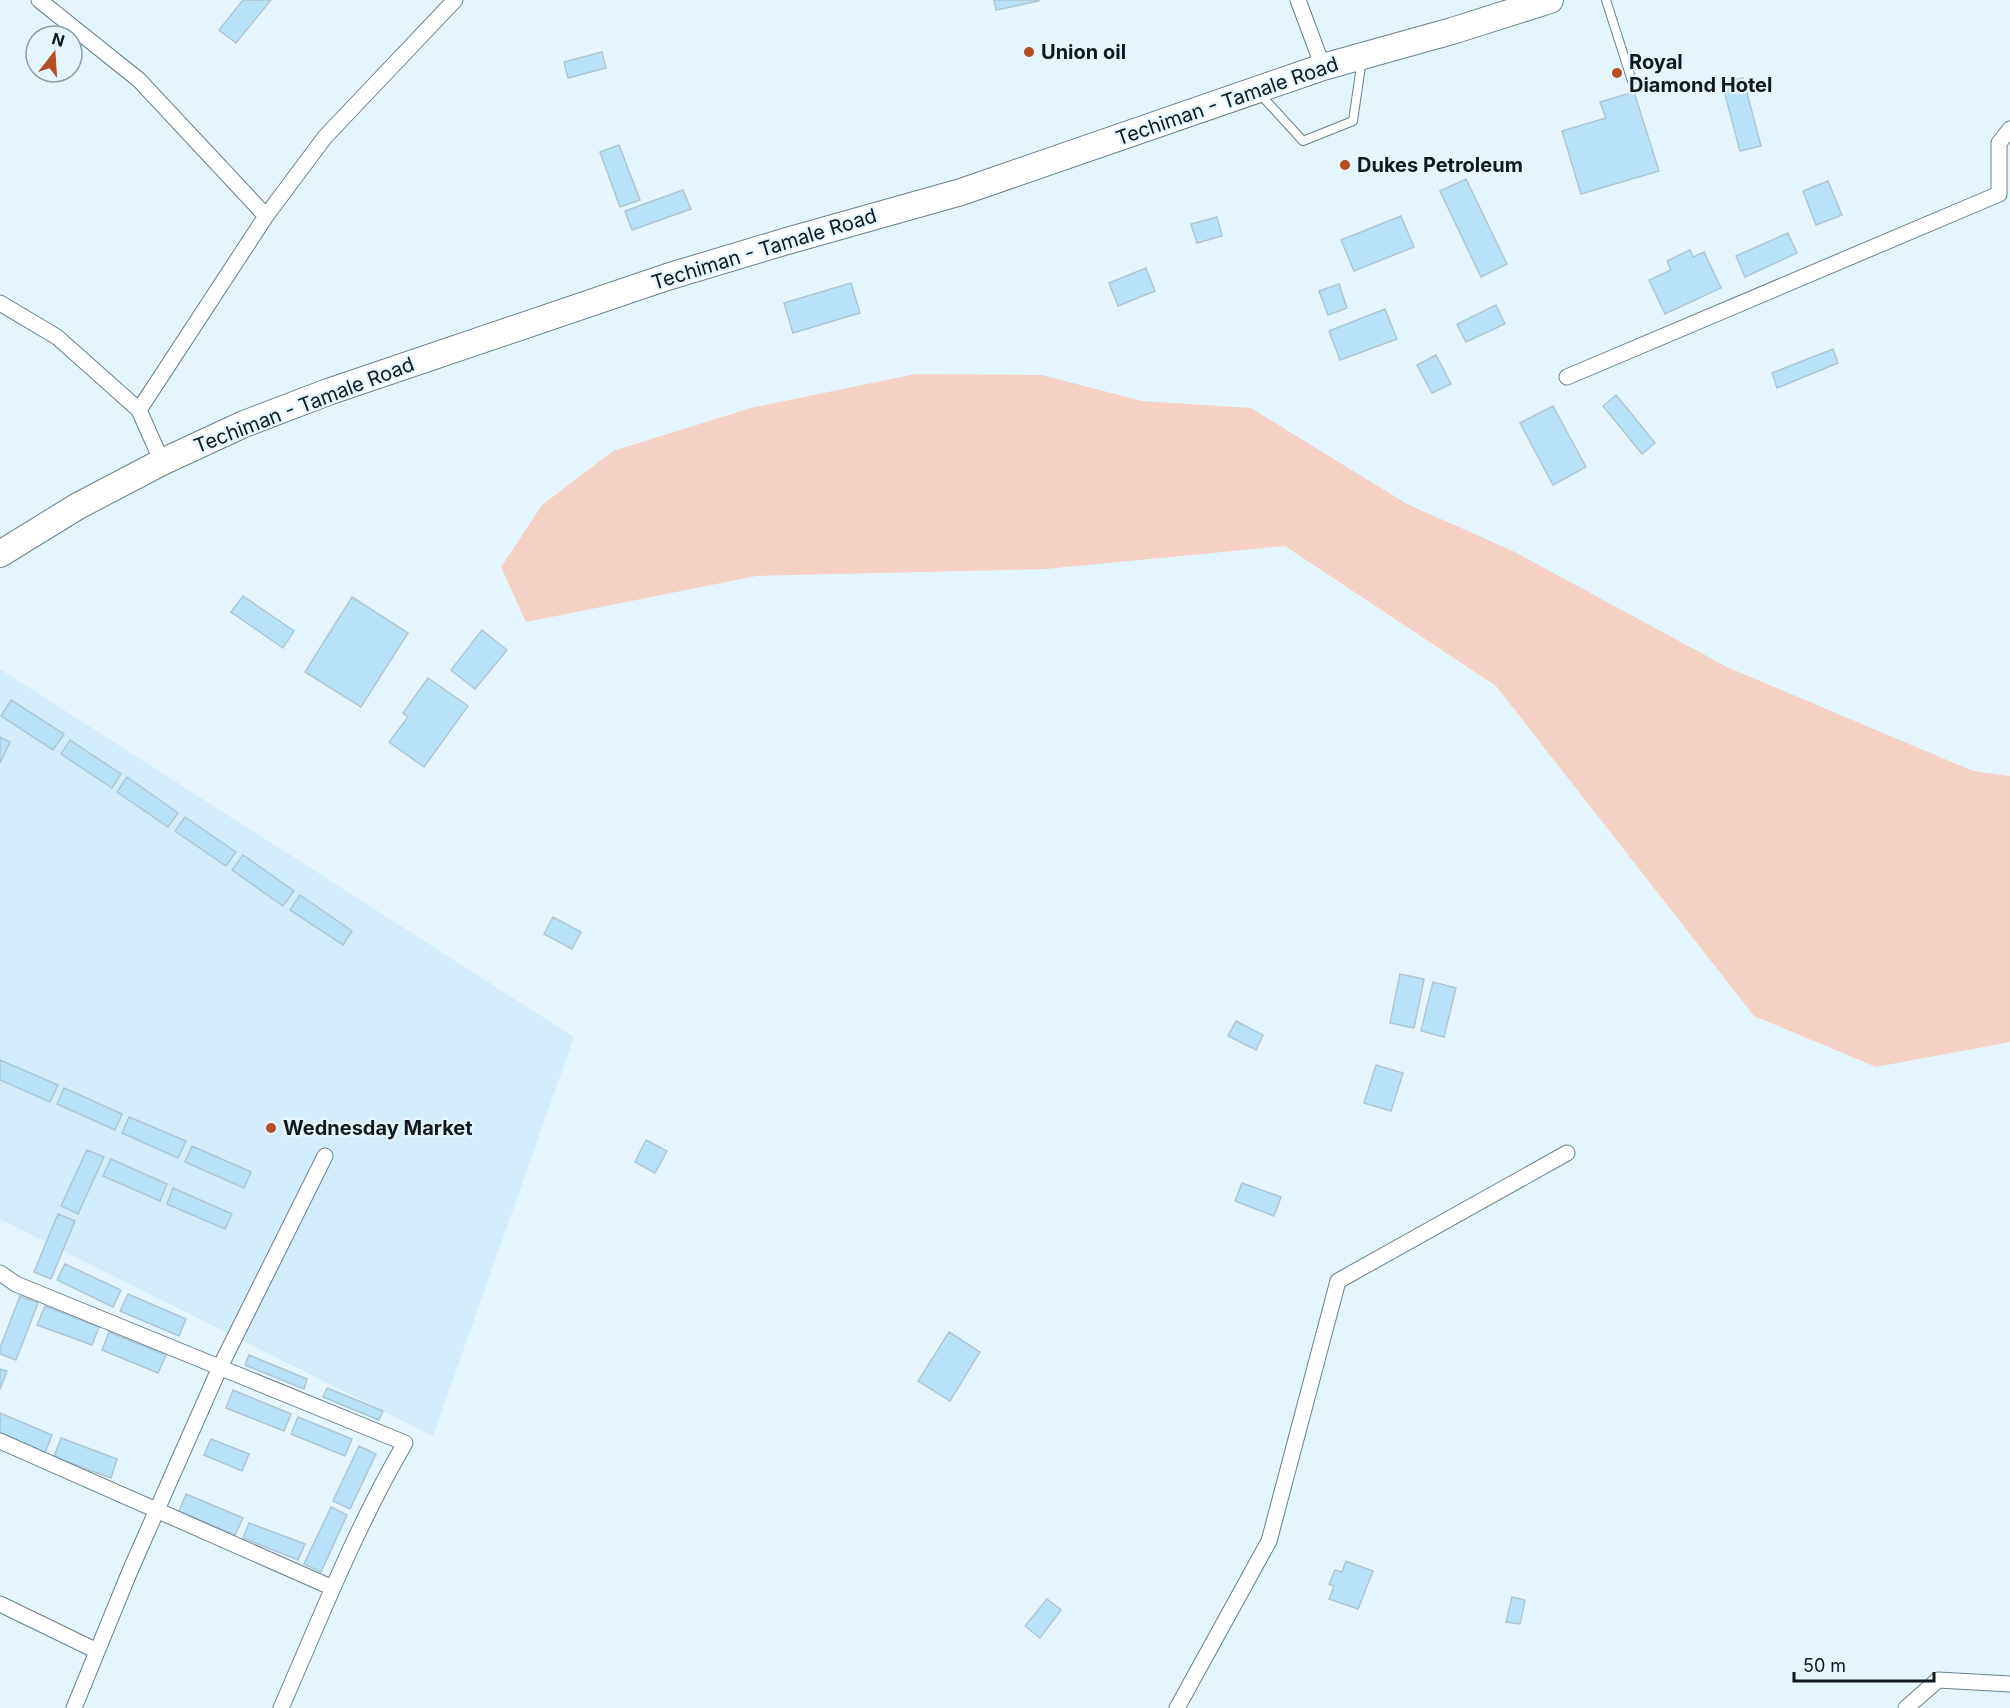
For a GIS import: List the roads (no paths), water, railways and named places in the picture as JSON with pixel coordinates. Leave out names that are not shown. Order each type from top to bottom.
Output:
[{"type":"highway","name":"Techiman - Tamale Road","points":[[0,554],[78,506],[162,462],[244,424],[328,392],[667,277],[961,192],[1323,67],[1550,0]]},
{"type":"street","points":[[39,0],[140,81],[266,216]]},
{"type":"street","points":[[139,410],[266,216],[325,137],[455,0]]},
{"type":"street","points":[[1298,0],[1323,67]]},
{"type":"street","points":[[1567,377],[1999,194],[2000,143],[2010,129]]},
{"type":"street","points":[[0,303],[57,337],[139,410],[162,462]]},
{"type":"street","points":[[1177,1708],[1269,1541],[1338,1281],[1567,1153]]},
{"type":"street","points":[[74,1708],[220,1367],[325,1156]]},
{"type":"street","points":[[0,1274],[16,1284],[405,1443],[381,1484],[281,1708]]},
{"type":"street","points":[[0,1442],[333,1588]]},
{"type":"street","points":[[0,1604],[98,1651]]},
{"type":"street","points":[[1906,1708],[1938,1680],[2010,1684]]},
{"type":"lane","points":[[1606,0],[1632,81]]},
{"type":"lane","points":[[1257,90],[1303,141],[1353,121],[1362,56]]},
{"type":"place","name":"Union oil","points":[[1029,52]]},
{"type":"place","name":"Royal Diamond Hotel","points":[[1617,73]]},
{"type":"place","name":"Dukes Petroleum","points":[[1345,165]]},
{"type":"place","name":"Wednesday Market","points":[[271,1128]]}]
